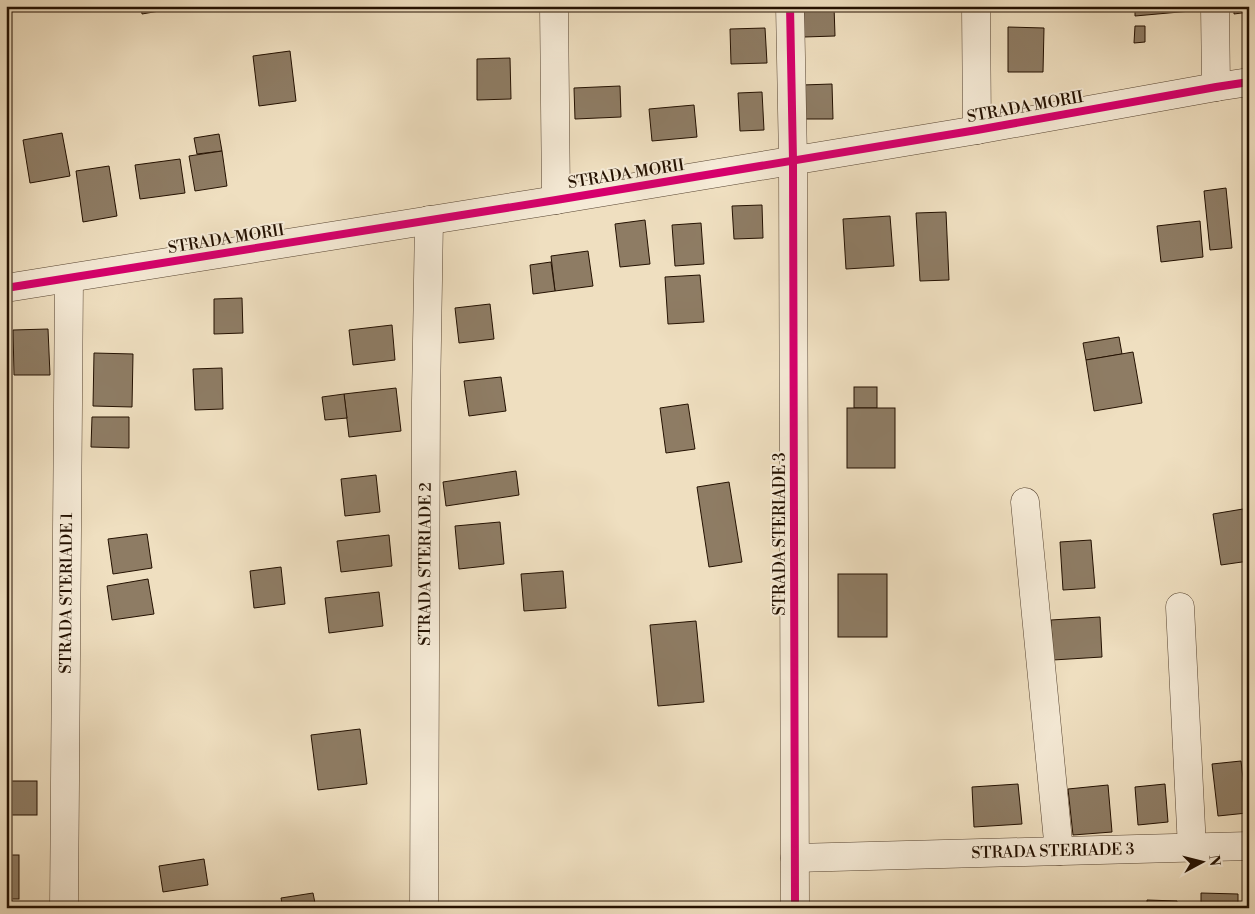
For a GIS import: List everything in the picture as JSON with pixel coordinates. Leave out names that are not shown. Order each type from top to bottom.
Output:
[{"type":"street","points":[[554,6],[556,200]]},
{"type":"street","name":"STRADA STERIADE 3","points":[[790,6],[793,160],[795,908]]},
{"type":"street","points":[[976,6],[977,130]]},
{"type":"street","points":[[1215,6],[1216,87]]},
{"type":"street","name":"STRADA MORII","points":[[6,288],[556,200],[977,130],[1249,82]]},
{"type":"street","name":"STRADA STERIADE 2","points":[[424,908],[426,421],[429,220]]},
{"type":"street","name":"STRADA STERIADE 1","points":[[64,908],[69,279]]},
{"type":"street","points":[[1025,502],[1059,851]]},
{"type":"street","points":[[1180,607],[1192,848]]},
{"type":"street","name":"STRADA STERIADE 3","points":[[795,858],[1249,846]]},
{"type":"building","points":[[141,6],[188,6],[142,14]]},
{"type":"building","points":[[804,6],[834,6],[835,36],[804,37]]},
{"type":"building","points":[[1135,6],[1202,6],[1202,10],[1135,16]]},
{"type":"building","points":[[1234,6],[1249,6],[1249,12],[1234,14]]},
{"type":"building","points":[[1135,26],[1145,26],[1145,42],[1134,43]]},
{"type":"building","points":[[1008,27],[1044,28],[1043,72],[1008,72]]},
{"type":"building","points":[[765,28],[767,63],[731,64],[730,29]]},
{"type":"building","points":[[290,51],[296,101],[259,106],[253,56]]},
{"type":"building","points":[[510,58],[511,99],[477,100],[477,59]]},
{"type":"building","points":[[832,84],[833,119],[803,119],[802,85]]},
{"type":"building","points":[[620,86],[621,117],[575,119],[574,88]]},
{"type":"building","points":[[762,92],[764,130],[740,131],[738,93]]},
{"type":"building","points":[[694,105],[697,137],[652,141],[649,109]]},
{"type":"building","points":[[62,133],[70,176],[30,183],[23,140]]},
{"type":"building","points":[[219,134],[222,151],[197,154],[194,138]]},
{"type":"building","points":[[222,151],[227,186],[195,191],[189,156]]},
{"type":"building","points":[[180,159],[185,193],[140,199],[135,165]]},
{"type":"building","points":[[109,166],[117,216],[83,222],[76,171]]},
{"type":"building","points":[[1226,188],[1232,248],[1210,250],[1204,191]]},
{"type":"building","points":[[762,205],[763,238],[734,239],[732,206]]},
{"type":"building","points":[[946,212],[949,280],[920,281],[916,213]]},
{"type":"building","points":[[890,216],[894,266],[846,269],[843,219]]},
{"type":"building","points":[[645,220],[650,264],[620,267],[615,224]]},
{"type":"building","points":[[1200,221],[1203,257],[1161,262],[1157,226]]},
{"type":"building","points":[[701,223],[704,264],[675,266],[672,225]]},
{"type":"building","points":[[588,251],[593,286],[555,291],[551,256]]},
{"type":"building","points":[[551,262],[555,291],[533,294],[530,265]]},
{"type":"building","points":[[700,275],[704,322],[668,324],[665,277]]},
{"type":"building","points":[[242,298],[243,333],[214,334],[214,299]]},
{"type":"building","points":[[490,304],[494,339],[459,343],[455,308]]},
{"type":"building","points":[[392,325],[395,360],[353,365],[349,330]]},
{"type":"building","points":[[48,329],[50,375],[14,375],[13,330]]},
{"type":"building","points":[[1119,337],[1122,354],[1086,360],[1083,343]]},
{"type":"building","points":[[1133,352],[1142,403],[1094,411],[1086,360]]},
{"type":"building","points":[[94,353],[133,354],[132,407],[93,406]]},
{"type":"building","points":[[222,368],[223,409],[195,410],[193,369]]},
{"type":"building","points":[[501,377],[506,411],[469,416],[464,381]]},
{"type":"building","points":[[854,387],[877,387],[877,408],[854,408]]},
{"type":"building","points":[[396,388],[401,431],[349,437],[344,394]]},
{"type":"building","points":[[344,394],[347,418],[325,420],[322,397]]},
{"type":"building","points":[[688,404],[695,449],[666,453],[660,408]]},
{"type":"building","points":[[847,408],[895,408],[895,468],[847,468]]},
{"type":"building","points":[[92,417],[129,417],[129,448],[91,447]]},
{"type":"building","points":[[516,471],[519,495],[446,506],[443,482]]},
{"type":"building","points":[[376,475],[380,512],[345,516],[341,479]]},
{"type":"building","points":[[729,482],[742,562],[709,567],[697,487]]},
{"type":"building","points":[[1243,509],[1249,561],[1221,565],[1213,514]]},
{"type":"building","points":[[500,522],[504,564],[459,569],[455,526]]},
{"type":"building","points":[[147,534],[152,568],[113,574],[108,539]]},
{"type":"building","points":[[389,535],[392,566],[341,572],[337,541]]},
{"type":"building","points":[[1091,540],[1095,588],[1063,590],[1060,542]]},
{"type":"building","points":[[281,567],[285,604],[254,608],[250,571]]},
{"type":"building","points":[[563,571],[566,608],[524,611],[521,574]]},
{"type":"building","points":[[838,574],[887,574],[887,637],[838,637]]},
{"type":"building","points":[[148,579],[154,614],[112,620],[107,586]]},
{"type":"building","points":[[379,592],[383,626],[329,633],[325,598]]},
{"type":"building","points":[[1100,617],[1102,657],[1053,660],[1051,620]]},
{"type":"building","points":[[696,621],[704,702],[658,706],[650,625]]},
{"type":"building","points":[[360,729],[367,784],[318,790],[311,735]]},
{"type":"building","points":[[1241,761],[1247,813],[1218,816],[1212,764]]},
{"type":"building","points":[[6,781],[37,781],[37,815],[6,815]]},
{"type":"building","points":[[1018,784],[1022,824],[974,827],[972,787]]},
{"type":"building","points":[[1165,784],[1168,822],[1138,825],[1135,787]]},
{"type":"building","points":[[1108,785],[1112,832],[1073,835],[1068,789]]},
{"type":"building","points":[[6,855],[19,855],[19,899],[6,899]]},
{"type":"building","points":[[204,859],[208,885],[163,892],[159,866]]},
{"type":"building","points":[[313,893],[316,908],[283,908],[281,898]]},
{"type":"building","points":[[1201,893],[1238,894],[1238,908],[1201,908]]},
{"type":"building","points":[[1147,900],[1177,901],[1177,908],[1147,908]]},
{"type":"cycle path","points":[[790,6],[793,160],[795,908]]},
{"type":"cycle path","points":[[6,288],[556,200],[977,130],[1249,82]]}]
